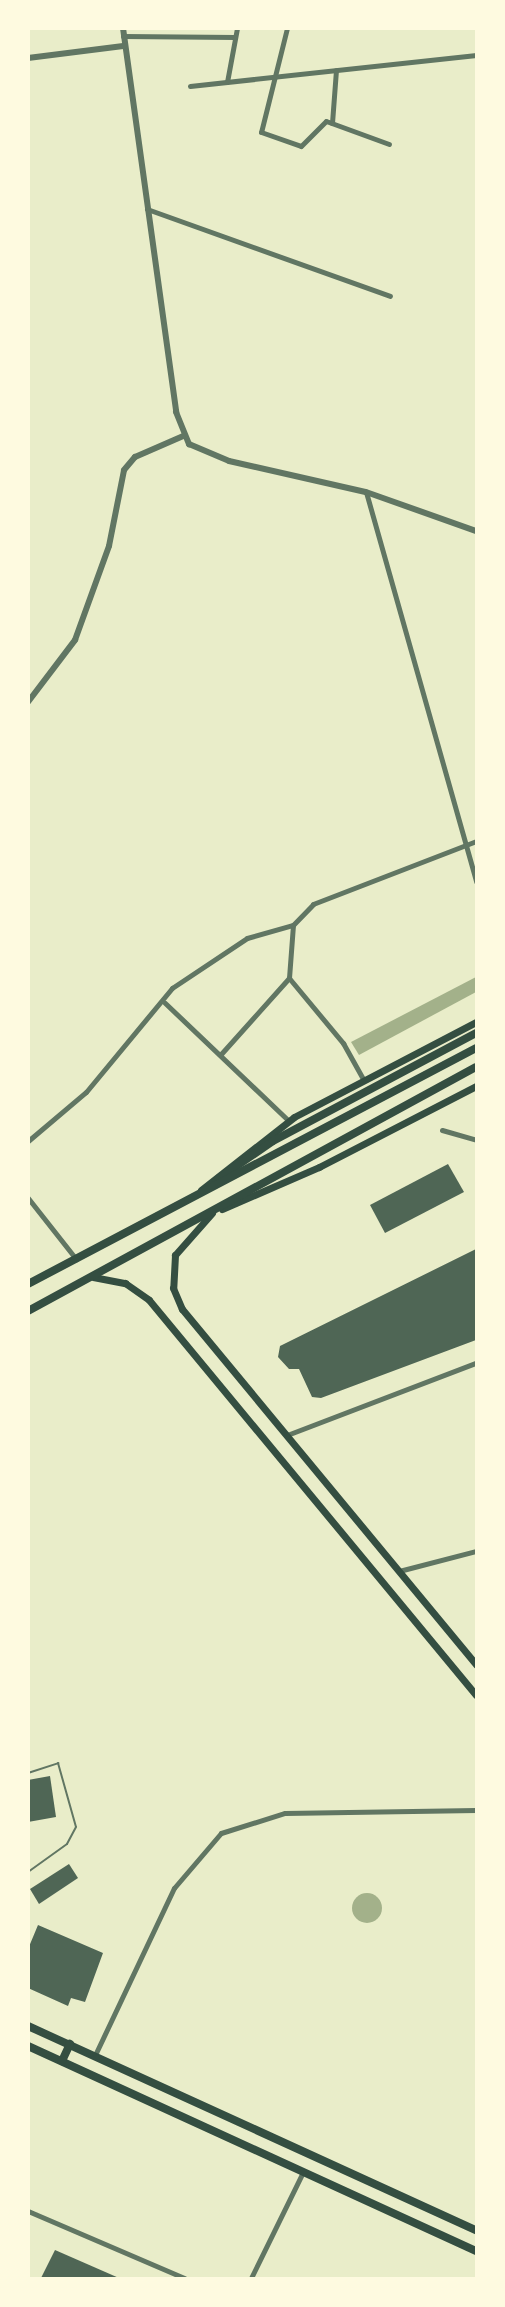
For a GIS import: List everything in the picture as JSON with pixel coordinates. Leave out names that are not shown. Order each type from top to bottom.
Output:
[{"type":"highway","points":[[197,1194],[323,1113],[477,1033]]},
{"type":"highway","points":[[28,1284],[477,1048]]},
{"type":"highway","points":[[28,1311],[477,1067]]},
{"type":"main road","points":[[197,1194],[288,1120],[363,1079],[477,1022]]},
{"type":"main road","points":[[477,1086],[302,1175],[212,1213],[175,1255],[176,1297],[477,1665]]},
{"type":"main road","points":[[93,1277],[125,1283],[149,1300],[477,1695]]},
{"type":"main road","points":[[28,2026],[477,2230]]},
{"type":"main road","points":[[62,2061],[70,2044]]},
{"type":"main road","points":[[28,2046],[477,2251]]},
{"type":"street","points":[[227,82],[237,28]]},
{"type":"street","points":[[286,28],[261,132],[301,146],[326,121],[388,144]]},
{"type":"street","points":[[235,37],[122,32],[145,209],[183,436],[212,456],[366,492],[477,531]]},
{"type":"street","points":[[28,58],[123,46]]},
{"type":"street","points":[[190,86],[477,55]]},
{"type":"street","points":[[332,123],[336,70]]},
{"type":"street","points":[[145,209],[390,296]]},
{"type":"street","points":[[28,702],[75,640],[109,546],[124,470],[135,457],[183,436]]},
{"type":"street","points":[[366,492],[477,882]]},
{"type":"street","points":[[28,1141],[86,1092],[165,1003],[172,988],[247,938],[293,925],[313,904],[477,841]]},
{"type":"street","points":[[221,1054],[289,978],[293,925]]},
{"type":"street","points":[[289,978],[343,1043],[363,1079]]},
{"type":"street","points":[[165,1003],[288,1120]]},
{"type":"street","points":[[441,1130],[477,1140]]},
{"type":"street","points":[[28,1198],[76,1259]]},
{"type":"street","points":[[287,1435],[477,1363]]},
{"type":"street","points":[[399,1571],[477,1551]]},
{"type":"street","points":[[95,2055],[174,1888],[221,1833],[285,1813],[477,1810]]},
{"type":"street","points":[[251,2278],[303,2172]]},
{"type":"street","points":[[28,2211],[184,2278]]},
{"type":"lane","points":[[28,1773],[58,1763],[76,1827],[67,1844],[28,1872]]},
{"type":"shaded area","points":[[476,977],[476,992],[359,1055],[351,1042]]},
{"type":"shaded area","points":[[367,1893],[373,1894],[381,1902],[381,1914],[373,1922],[367,1923],[361,1922],[353,1914],[352,1908],[353,1902],[361,1894]]},
{"type":"building","points":[[448,1164],[464,1192],[385,1233],[370,1205]]},
{"type":"building","points":[[476,1249],[476,1340],[321,1398],[312,1397],[299,1369],[289,1369],[278,1357],[280,1346]]},
{"type":"building","points":[[50,1776],[56,1817],[28,1822],[28,1780]]},
{"type":"building","points":[[69,1864],[78,1878],[39,1904],[30,1889]]},
{"type":"building","points":[[38,1925],[103,1953],[85,2002],[71,1998],[68,2006],[28,1988],[28,1949]]},
{"type":"building","points":[[55,2250],[119,2278],[41,2278]]}]
